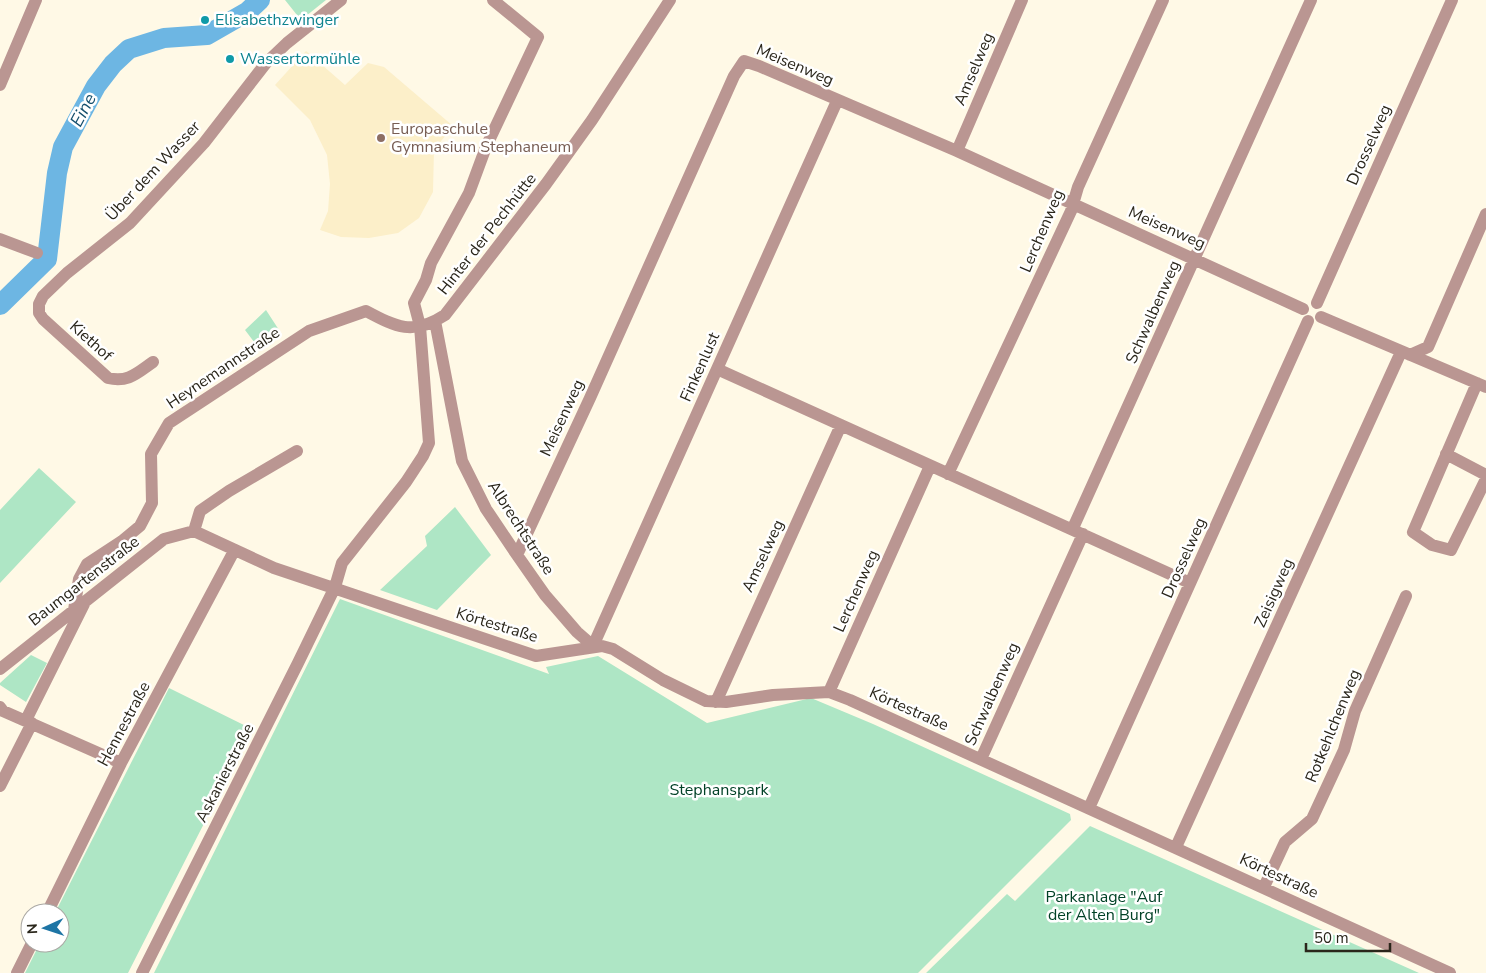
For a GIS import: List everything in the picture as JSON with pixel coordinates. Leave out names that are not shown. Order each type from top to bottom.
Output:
[{"type":"street","points":[[0,85],[36,0]]},
{"type":"street","name":"Über dem Wasser","points":[[39,313],[39,304],[43,296],[66,273],[130,223],[204,143],[266,63],[287,43],[341,0]]},
{"type":"street","points":[[335,587],[342,563],[406,482],[423,456],[428,443],[420,326],[414,303],[426,280],[431,262],[469,193],[486,147],[538,37],[493,0]]},
{"type":"street","name":"Hinter der Pechhütte","points":[[420,326],[445,315],[546,184],[592,120],[670,0]]},
{"type":"street","name":"Amselweg","points":[[956,151],[1022,0]]},
{"type":"street","name":"Lerchenweg","points":[[948,474],[1074,203],[1078,187],[1163,0]]},
{"type":"street","name":"Schwalbenweg","points":[[981,759],[1196,258],[1311,0]]},
{"type":"street","name":"Drosselweg","points":[[1317,303],[1447,1]]},
{"type":"street","name":"Meisenweg","points":[[516,555],[590,398],[734,76],[744,61],[1074,203],[1303,309]]},
{"type":"street","name":"Finkenlust","points":[[593,646],[837,101]]},
{"type":"street","points":[[1405,354],[1428,347],[1486,214]]},
{"type":"street","points":[[0,239],[36,253]]},
{"type":"street","points":[[1309,303],[1317,303],[1323,311],[1321,317],[1316,322],[1308,321],[1304,317],[1303,309],[1309,303]]},
{"type":"street","name":"Heynemannstraße","points":[[79,607],[79,579],[87,564],[122,542],[140,526],[152,503],[151,454],[169,423],[309,331],[366,310],[394,326],[420,326]]},
{"type":"street","name":"Kiethof","points":[[39,313],[108,378],[120,381],[132,377],[153,362]]},
{"type":"street","points":[[1321,317],[1481,385],[1446,454],[1413,532],[1432,545],[1451,550],[1486,479]]},
{"type":"street","name":"Albrechtstraße","points":[[435,321],[462,461],[486,509],[516,555],[545,595],[577,632],[593,646]]},
{"type":"street","name":"Drosselweg","points":[[1089,808],[1308,321]]},
{"type":"street","name":"Zeisigweg","points":[[1176,847],[1405,354]]},
{"type":"street","points":[[717,368],[1190,583]]},
{"type":"street","name":"Amselweg","points":[[716,702],[841,425]]},
{"type":"street","points":[[194,531],[200,511],[229,491],[297,451]]},
{"type":"street","points":[[1446,454],[1486,475]]},
{"type":"street","name":"Lerchenweg","points":[[829,692],[930,466]]},
{"type":"street","name":"Körtestraße","points":[[194,531],[274,568],[536,656],[593,646],[613,649],[678,688],[706,701],[716,702],[773,695],[829,692],[1176,847],[1450,973]]},
{"type":"street","name":"Baumgartenstraße","points":[[0,669],[164,539],[194,531]]},
{"type":"street","name":"Hennestraße","points":[[52,903],[122,763],[234,551]]},
{"type":"street","name":"Askanierstraße","points":[[142,973],[335,587]]},
{"type":"street","name":"Rotkehlchenweg","points":[[1264,887],[1285,842],[1312,819],[1344,750],[1355,711],[1406,596]]},
{"type":"street","points":[[0,786],[79,607]]},
{"type":"street","points":[[0,707],[3,711],[122,763]]},
{"type":"street","points":[[17,973],[27,953]]},
{"type":"shaded area","name":"Europaschule Gymnasium Stephaneum","points":[[306,51],[345,85],[368,63],[384,67],[453,126],[434,150],[433,192],[419,218],[398,233],[369,238],[341,237],[320,230],[328,211],[330,184],[327,155],[310,120],[275,85]]},
{"type":"green space","points":[[285,0],[326,0],[301,20]]},
{"type":"green space","points":[[266,310],[279,330],[258,347],[245,330]]},
{"type":"green space","points":[[39,468],[76,502],[0,583],[0,510]]},
{"type":"green space","points":[[455,507],[491,555],[437,610],[380,590],[427,546],[425,536]]},
{"type":"green space","name":"Stephanspark","points":[[340,599],[549,674],[546,667],[598,656],[707,723],[811,698],[873,724],[1070,814],[1071,820],[918,973],[154,973]]},
{"type":"green space","points":[[31,655],[47,663],[26,702],[0,685],[0,683]]},
{"type":"green space","points":[[169,688],[252,729],[128,973],[25,973],[35,953],[70,953],[70,903],[60,903]]},
{"type":"green space","name":"Parkanlage \"Auf der Alten Burg\"","points":[[1090,826],[1419,973],[926,973],[1007,894],[1015,901]]},
{"type":"waterway","name":"Eine","points":[[0,305],[47,259],[57,173],[63,147],[96,86],[113,64],[129,49],[164,38],[207,35],[247,12],[260,0]]},
{"type":"place","name":"Elisabethzwinger","points":[[205,20]]},
{"type":"place","name":"Wassertormühle","points":[[230,59]]},
{"type":"place","name":"Europaschule Gymnasium Stephaneum","points":[[381,138]]}]
